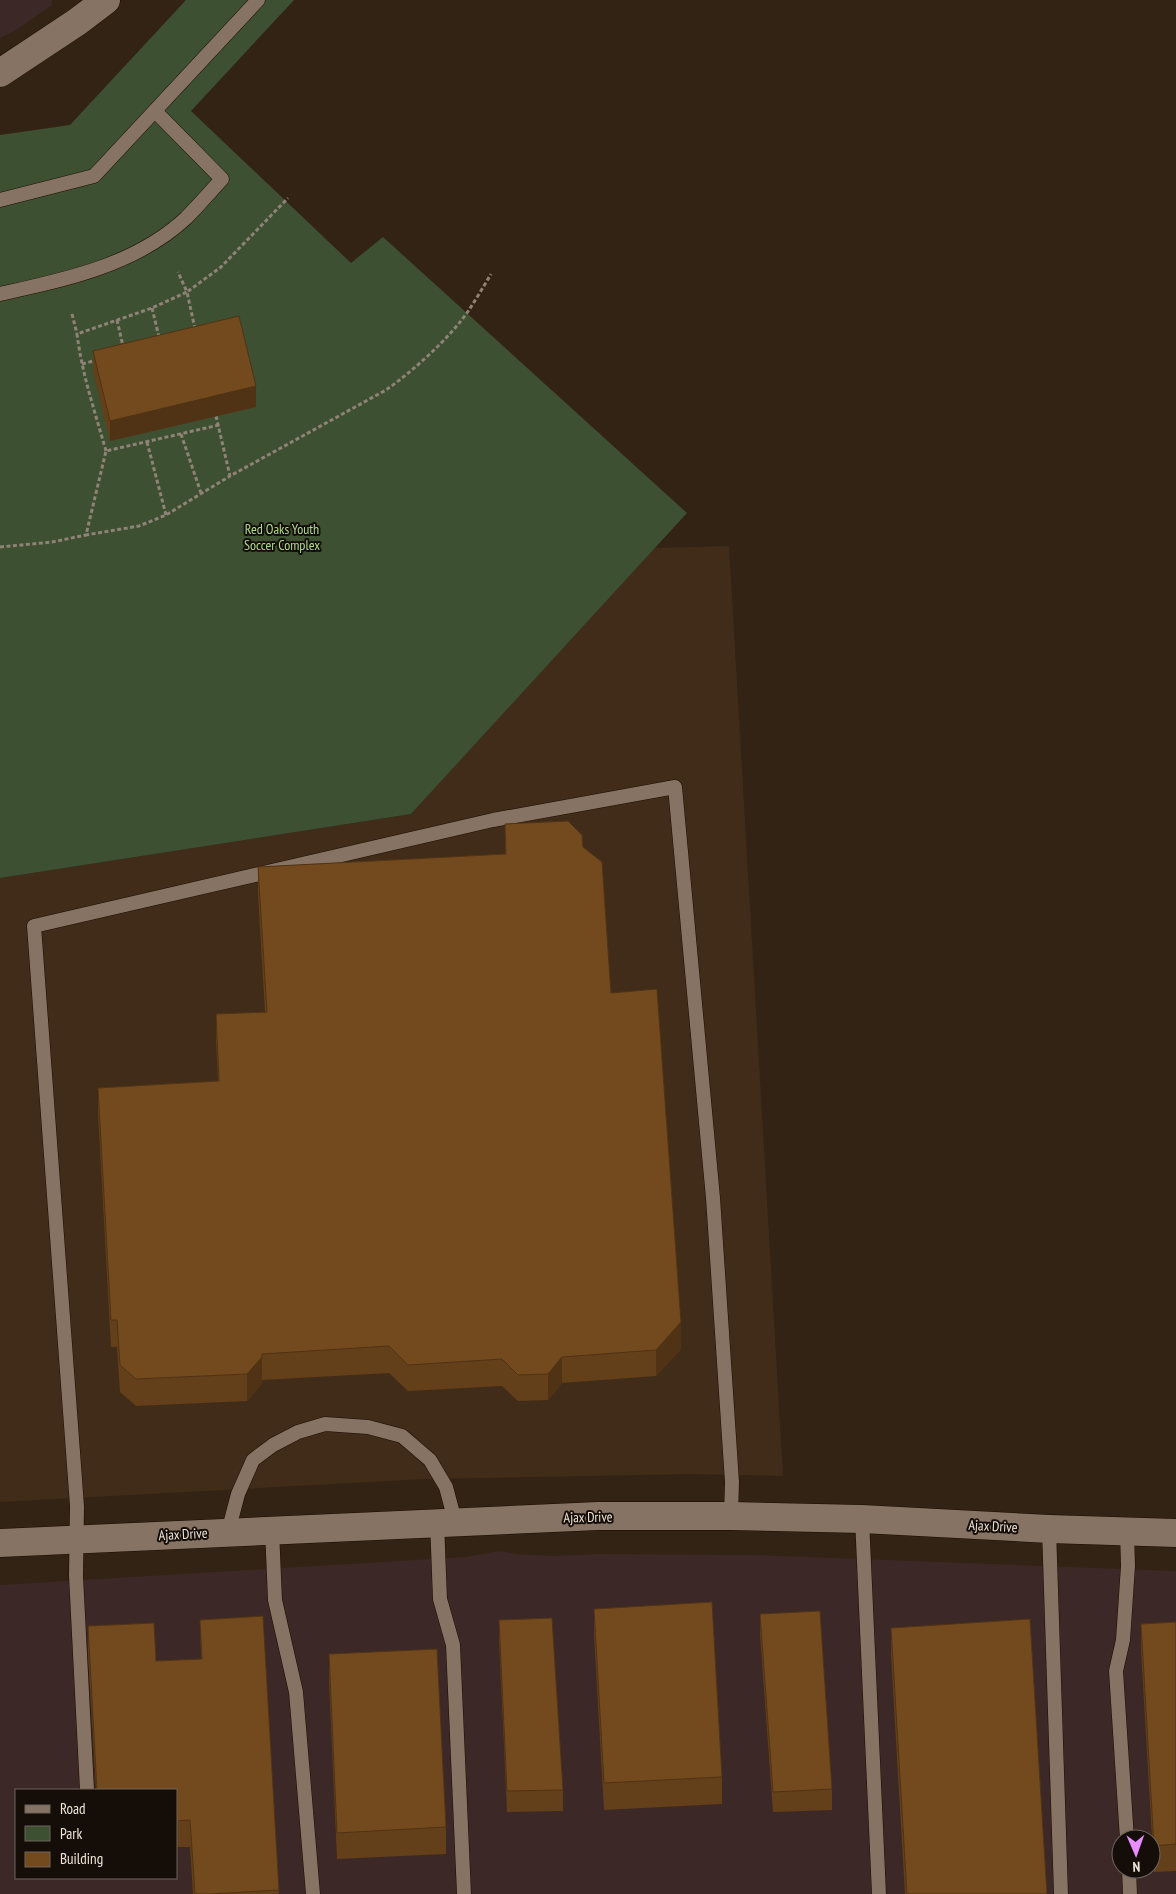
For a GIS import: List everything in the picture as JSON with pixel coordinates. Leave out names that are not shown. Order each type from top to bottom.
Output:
[{"type":"street","points":[[0,73],[77,22],[106,0]]},
{"type":"street","name":"Ajax Drive","points":[[0,1543],[598,1516],[732,1516],[1176,1533]]},
{"type":"lane","points":[[0,200],[94,176],[258,0]]},
{"type":"lane","points":[[0,294],[65,280],[142,250],[185,219],[222,179],[155,111]]},
{"type":"lane","points":[[88,1789],[76,1576],[77,1506],[34,926],[493,820],[675,787],[713,1198],[732,1482],[732,1516]]},
{"type":"lane","points":[[228,1532],[238,1494],[252,1460],[272,1445],[298,1432],[325,1424],[368,1427],[402,1436],[430,1460],[446,1487],[446,1522],[440,1599],[454,1646],[464,1894]]},
{"type":"lane","points":[[862,1520],[879,1894]]},
{"type":"lane","points":[[1049,1529],[1061,1894]]},
{"type":"lane","points":[[272,1530],[275,1600],[296,1692],[312,1894]]},
{"type":"lane","points":[[1126,1829],[1116,1671],[1124,1640],[1128,1566],[1127,1532]]},
{"type":"lane","points":[[1129,1879],[1130,1894]]},
{"type":"path","points":[[78,334],[152,308],[187,292],[221,267],[288,198]]},
{"type":"path","points":[[178,272],[187,292],[197,335]]},
{"type":"path","points":[[0,547],[52,542],[139,526],[166,515],[230,476],[386,390],[406,376],[438,346],[468,312],[491,274]]},
{"type":"path","points":[[152,308],[160,343]]},
{"type":"path","points":[[72,314],[78,334],[82,364],[106,451],[86,535]]},
{"type":"path","points":[[117,320],[125,351]]},
{"type":"path","points":[[82,364],[99,359]]},
{"type":"path","points":[[216,416],[230,476]]},
{"type":"path","points":[[106,451],[219,425]]},
{"type":"path","points":[[181,434],[202,493]]},
{"type":"path","points":[[146,442],[166,515]]},
{"type":"shaded area","points":[[0,0],[51,0],[52,5],[16,30],[0,38]]},
{"type":"shaded area","points":[[729,546],[783,1476],[691,1474],[425,1479],[0,1502],[0,878],[411,814],[655,548]]},
{"type":"shaded area","points":[[499,1551],[553,1556],[597,1554],[757,1555],[1176,1571],[1176,1894],[0,1894],[0,1585],[465,1557]]},
{"type":"green space","name":"Red Oaks Youth Soccer Complex","points":[[186,0],[294,0],[191,111],[351,263],[383,237],[687,513],[411,814],[0,878],[0,135],[70,125]]},
{"type":"building","points":[[239,316],[256,386],[110,421],[93,351]]},
{"type":"building","points":[[568,821],[582,835],[583,847],[602,862],[611,993],[657,989],[681,1322],[656,1350],[562,1357],[548,1374],[518,1375],[502,1359],[408,1365],[389,1346],[262,1354],[262,1357],[247,1374],[136,1379],[120,1365],[117,1320],[111,1320],[98,1088],[219,1081],[216,1014],[267,1012],[258,867],[506,854],[505,824]]},
{"type":"building","points":[[712,1602],[722,1777],[604,1783],[594,1609]]},
{"type":"building","points":[[820,1611],[832,1789],[773,1792],[760,1614]]},
{"type":"building","points":[[263,1616],[279,1890],[195,1894],[190,1820],[178,1821],[178,1789],[97,1789],[88,1626],[154,1623],[156,1661],[202,1659],[200,1620]]},
{"type":"building","points":[[552,1618],[563,1790],[507,1791],[499,1620]]},
{"type":"building","points":[[1030,1619],[1047,1894],[907,1894],[891,1628]]},
{"type":"building","points":[[1176,1622],[1176,1844],[1161,1845],[1161,1829],[1153,1829],[1141,1624]]},
{"type":"building","points":[[437,1649],[446,1827],[337,1833],[329,1654]]}]
